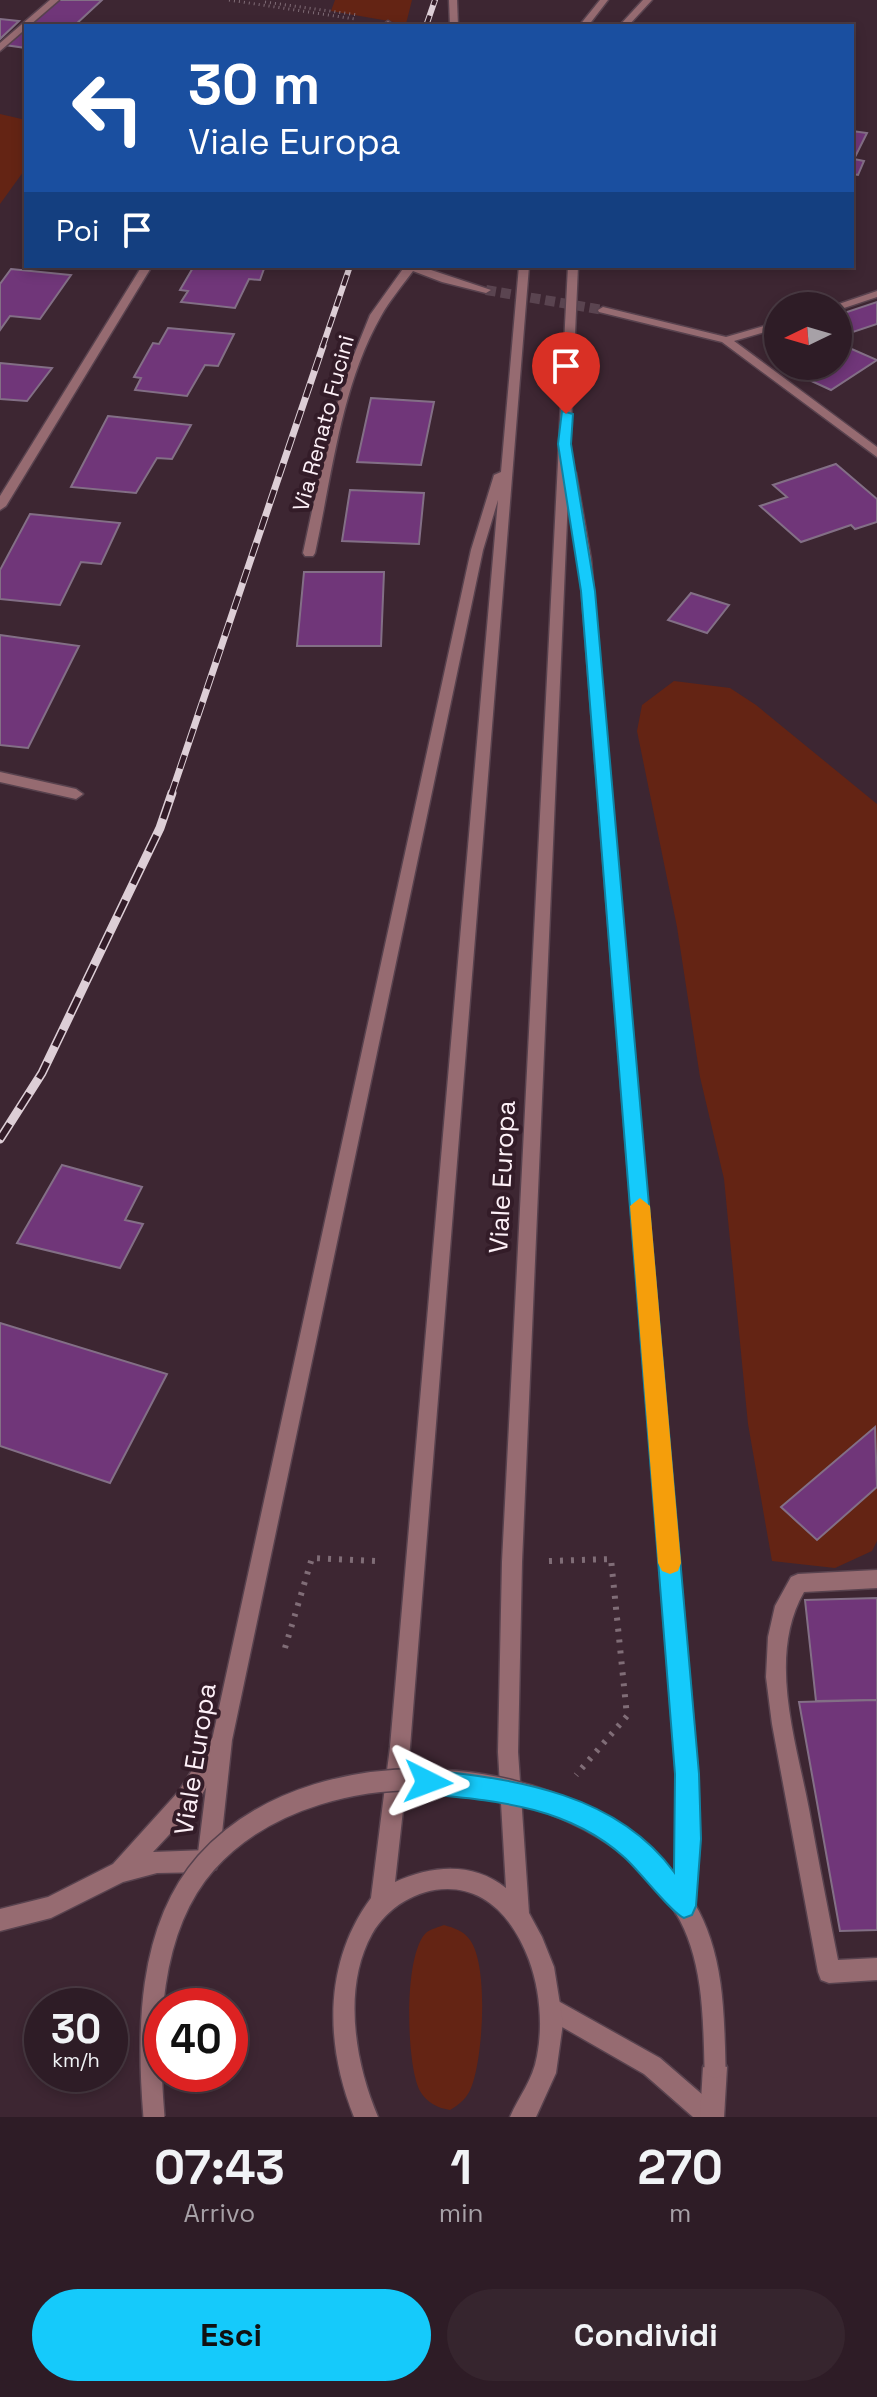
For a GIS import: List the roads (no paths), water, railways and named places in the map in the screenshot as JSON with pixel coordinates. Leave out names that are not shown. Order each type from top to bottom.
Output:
[{"type":"street","points":[[28,24],[55,0]]},
{"type":"street","points":[[453,0],[454,24]]},
{"type":"street","points":[[585,24],[604,0]]},
{"type":"street","points":[[625,24],[648,0]]},
{"type":"street","points":[[0,48],[24,27]]},
{"type":"street","points":[[0,506],[146,268]]},
{"type":"street","name":"Via Renato Fucini","points":[[309,553],[338,426],[357,363],[372,321],[409,268]]},
{"type":"street","points":[[413,268],[486,290]]},
{"type":"street","name":"Viale Europa","points":[[381,1903],[393,1823],[524,268]]},
{"type":"street","name":"Viale Europa","points":[[530,2112],[550,2055],[551,2008],[543,1960],[518,1912],[508,1752],[512,1562],[573,268]]},
{"type":"street","points":[[852,302],[877,294]]},
{"type":"street","points":[[603,310],[726,340],[877,453]]},
{"type":"street","points":[[726,340],[764,329]]},
{"type":"street","name":"Viale Europa","points":[[565,444],[585,559],[687,1774],[689,1839],[684,1906]]},
{"type":"street","name":"Viale Europa","points":[[208,1861],[222,1740],[477,550],[509,447]]},
{"type":"street","points":[[0,777],[76,794]]},
{"type":"street","points":[[877,1579],[798,1583],[781,1621],[776,1677],[784,1740],[829,1972],[877,1969]]},
{"type":"street","points":[[120,1872],[187,1799],[222,1740]]},
{"type":"street","points":[[154,2117],[151,2049],[159,1959],[185,1897],[208,1861],[271,1809],[307,1793],[342,1784],[457,1782],[552,1802],[593,1820],[630,1845],[661,1874],[684,1906],[705,1954],[714,2009],[712,2117]]},
{"type":"street","points":[[0,1920],[51,1907],[120,1872],[157,1862],[208,1861]]},
{"type":"street","name":"Viale Europa","points":[[366,2117],[352,2088],[342,2037],[346,1986],[360,1934],[381,1903],[403,1888],[431,1880],[457,1879],[485,1886],[518,1912]]},
{"type":"street","points":[[551,2008],[652,2066],[712,2117]]},
{"type":"tunnel","points":[[486,290],[603,310]]},
{"type":"railway","points":[[427,24],[435,0]]},
{"type":"railway","points":[[322,348],[349,268]]},
{"type":"railway","points":[[171,795],[323,346]]},
{"type":"railway","points":[[0,1139],[42,1073],[160,828],[172,793]]}]
